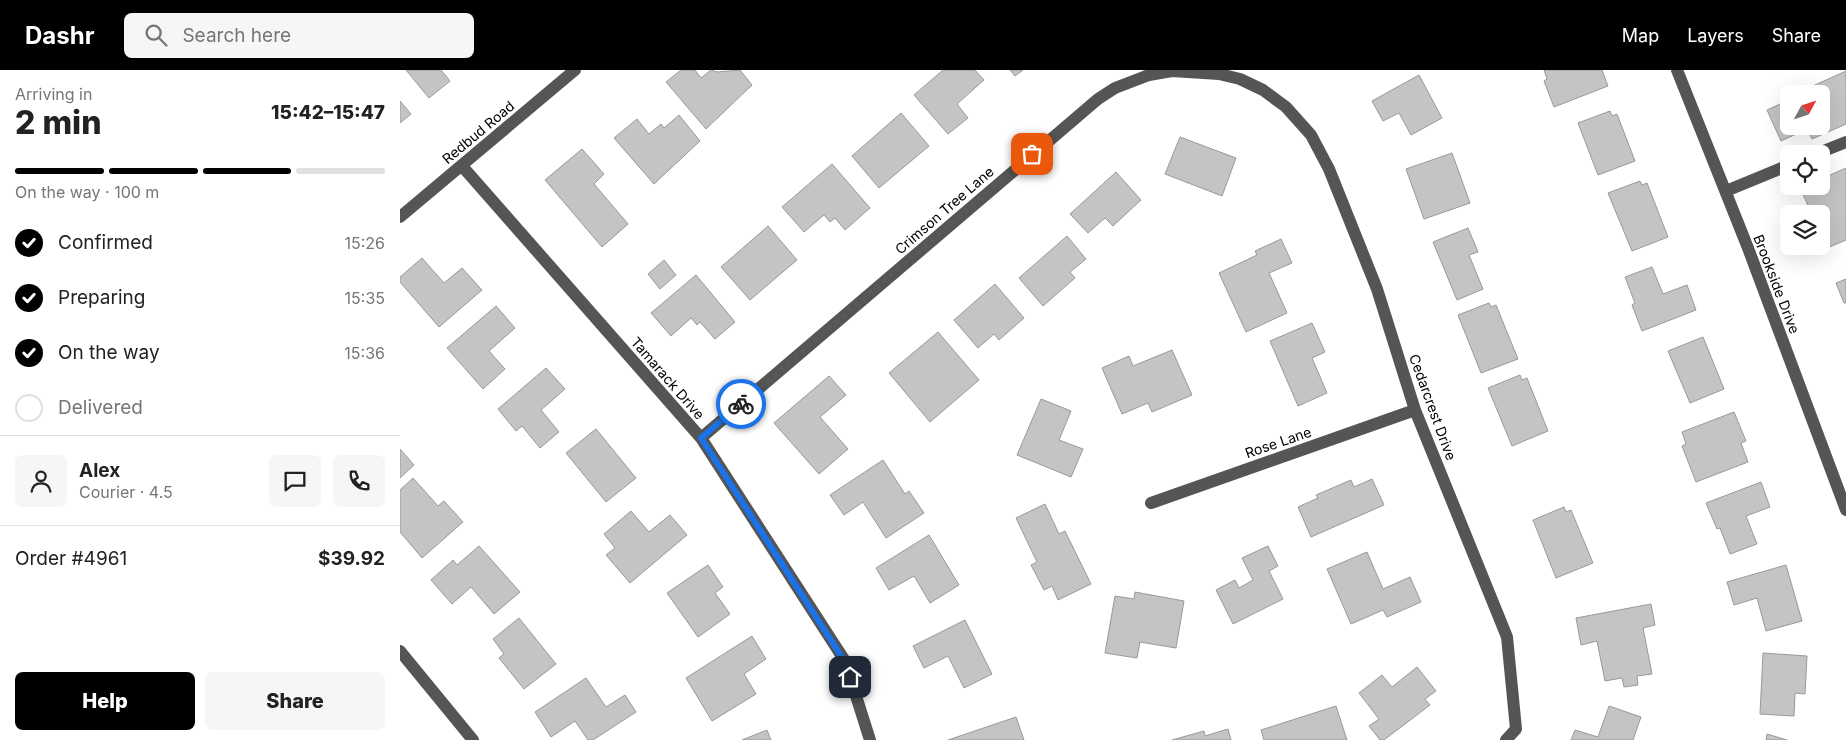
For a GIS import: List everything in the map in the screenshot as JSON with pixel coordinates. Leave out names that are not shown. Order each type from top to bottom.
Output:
[{"type":"street","name":"Redbud Road","points":[[400,217],[575,70]]},
{"type":"street","name":"Crimson Tree Lane","points":[[701,438],[1077,116],[1115,88],[1149,75],[1172,70],[1196,71],[1240,80],[1262,90],[1286,108]]},
{"type":"street","name":"Brookside Drive","points":[[1677,70],[1726,191],[1846,510]]},
{"type":"street","name":"Cedarcrest Drive","points":[[1286,108],[1311,135],[1329,169],[1377,288],[1416,410],[1507,637],[1516,730],[1506,740]]},
{"type":"street","points":[[1830,148],[1846,142]]},
{"type":"street","name":"Tamarack Drive","points":[[462,166],[701,438],[845,662],[870,740]]},
{"type":"street","points":[[1726,191],[1780,169]]},
{"type":"street","name":"Rose Lane","points":[[1151,503],[1416,410]]},
{"type":"street","points":[[400,651],[473,740]]},
{"type":"building","points":[[406,70],[441,70],[450,81],[429,98]]},
{"type":"building","points":[[681,70],[695,70],[701,78],[711,70],[717,72],[740,70],[752,85],[706,129],[666,82]]},
{"type":"building","points":[[943,70],[975,70],[984,80],[957,104],[968,118],[948,134],[914,95]]},
{"type":"building","points":[[1010,70],[1023,70],[1015,76]]},
{"type":"building","points":[[1544,70],[1602,70],[1608,86],[1554,107],[1544,81],[1547,79]]},
{"type":"building","points":[[1846,71],[1846,124],[1830,131],[1830,85],[1815,85]]},
{"type":"building","points":[[1419,75],[1442,118],[1411,135],[1399,113],[1383,121],[1372,101]]},
{"type":"building","points":[[400,101],[411,114],[400,123]]},
{"type":"building","points":[[1780,104],[1780,135],[1794,135],[1781,141],[1767,110]]},
{"type":"building","points":[[1610,111],[1612,116],[1617,114],[1635,161],[1598,175],[1578,123]]},
{"type":"building","points":[[901,113],[929,146],[879,188],[852,156]]},
{"type":"building","points":[[679,115],[700,141],[654,184],[614,138],[637,119],[649,134],[661,124],[664,128]]},
{"type":"building","points":[[1810,135],[1821,135],[1812,139]]},
{"type":"building","points":[[1180,137],[1236,158],[1222,196],[1165,174]]},
{"type":"building","points":[[582,149],[604,174],[594,184],[628,224],[602,247],[545,180]]},
{"type":"building","points":[[1452,153],[1470,203],[1424,219],[1406,169]]},
{"type":"building","points":[[832,164],[870,208],[845,230],[835,218],[830,222],[824,215],[804,232],[782,207]]},
{"type":"building","points":[[1846,168],[1846,240],[1830,247],[1830,205],[1808,205],[1803,195],[1830,195],[1830,175]]},
{"type":"building","points":[[1116,172],[1141,200],[1113,226],[1105,218],[1088,233],[1070,214]]},
{"type":"building","points":[[1640,181],[1642,185],[1647,183],[1668,237],[1632,251],[1608,193]]},
{"type":"building","points":[[768,226],[797,260],[750,300],[721,267]]},
{"type":"building","points":[[1468,228],[1478,252],[1469,255],[1483,289],[1457,300],[1433,242]]},
{"type":"building","points":[[1067,236],[1086,259],[1070,272],[1075,278],[1043,306],[1019,278]]},
{"type":"building","points":[[1281,239],[1292,263],[1269,273],[1287,313],[1246,332],[1219,273],[1257,255],[1255,251]]},
{"type":"building","points":[[422,258],[444,283],[462,268],[482,290],[439,327],[400,282],[400,277]]},
{"type":"building","points":[[664,260],[676,275],[660,289],[648,274]]},
{"type":"building","points":[[1652,267],[1663,294],[1687,285],[1696,310],[1642,331],[1632,305],[1635,303],[1625,277]]},
{"type":"building","points":[[696,275],[735,322],[715,339],[700,322],[697,325],[691,318],[671,336],[651,313]]},
{"type":"building","points":[[1846,279],[1846,303],[1844,303],[1836,283]]},
{"type":"building","points":[[995,284],[1024,318],[999,340],[994,334],[978,348],[954,320]]},
{"type":"building","points":[[1489,303],[1491,307],[1496,305],[1518,359],[1481,373],[1458,315]]},
{"type":"building","points":[[496,306],[515,328],[489,351],[505,369],[483,389],[447,348]]},
{"type":"building","points":[[1312,323],[1325,352],[1312,358],[1327,393],[1298,406],[1270,341]]},
{"type":"building","points":[[938,332],[979,380],[930,422],[889,373]]},
{"type":"building","points":[[1703,337],[1724,389],[1690,403],[1668,351]]},
{"type":"building","points":[[1172,350],[1192,395],[1152,412],[1148,403],[1122,414],[1102,368],[1129,356],[1133,366]]},
{"type":"building","points":[[546,368],[565,389],[541,410],[559,432],[540,448],[522,426],[516,431],[498,409]]},
{"type":"building","points":[[1520,375],[1522,380],[1527,378],[1548,431],[1512,446],[1488,388]]},
{"type":"building","points":[[829,376],[846,395],[820,417],[848,449],[819,474],[774,423]]},
{"type":"building","points":[[1041,399],[1071,411],[1059,440],[1083,449],[1071,477],[1017,455]]},
{"type":"building","points":[[1734,412],[1746,441],[1741,443],[1748,462],[1696,482],[1682,446],[1686,444],[1682,432]]},
{"type":"building","points":[[596,429],[636,478],[606,502],[566,453]]},
{"type":"building","points":[[400,449],[414,465],[400,478]]},
{"type":"building","points":[[883,460],[905,494],[909,491],[924,513],[886,538],[863,502],[844,515],[830,495]]},
{"type":"building","points":[[413,478],[438,506],[444,501],[463,522],[422,558],[400,532],[400,490]]},
{"type":"building","points":[[1372,479],[1384,505],[1311,537],[1298,507],[1318,498],[1316,495],[1351,480],[1354,487]]},
{"type":"building","points":[[1761,482],[1770,507],[1746,516],[1757,544],[1730,554],[1720,528],[1717,529],[1706,503]]},
{"type":"building","points":[[1045,504],[1059,534],[1065,531],[1091,584],[1058,600],[1052,586],[1044,590],[1031,565],[1037,562],[1016,518]]},
{"type":"building","points":[[1564,507],[1566,512],[1571,510],[1593,563],[1556,578],[1533,520]]},
{"type":"building","points":[[631,511],[649,532],[670,515],[687,535],[630,583],[606,555],[615,548],[604,534]]},
{"type":"building","points":[[929,535],[959,585],[930,603],[914,576],[889,590],[876,568]]},
{"type":"building","points":[[479,546],[520,592],[494,614],[471,587],[452,604],[431,580],[453,560],[457,565]]},
{"type":"building","points":[[1268,546],[1278,566],[1269,571],[1283,599],[1233,624],[1216,590],[1235,580],[1239,588],[1253,580],[1242,558]]},
{"type":"building","points":[[1367,552],[1383,589],[1410,577],[1421,602],[1387,617],[1383,610],[1351,624],[1327,569]]},
{"type":"building","points":[[708,565],[723,587],[715,593],[730,614],[698,637],[667,593]]},
{"type":"building","points":[[1786,565],[1802,621],[1766,631],[1757,598],[1734,605],[1727,582]]},
{"type":"building","points":[[1135,592],[1184,601],[1176,648],[1140,642],[1137,658],[1105,653],[1115,596],[1134,599]]},
{"type":"building","points":[[1651,604],[1655,625],[1643,628],[1652,674],[1637,676],[1638,685],[1624,687],[1622,678],[1605,681],[1597,641],[1581,645],[1576,618]]},
{"type":"building","points":[[519,618],[556,664],[524,689],[499,658],[504,654],[493,639]]},
{"type":"building","points":[[965,620],[992,674],[964,688],[948,656],[924,668],[913,646]]},
{"type":"building","points":[[752,636],[766,659],[744,674],[756,694],[712,721],[686,678]]},
{"type":"building","points":[[1763,653],[1807,656],[1805,694],[1795,693],[1794,716],[1760,714]]},
{"type":"building","points":[[1417,667],[1436,691],[1425,699],[1430,705],[1384,740],[1380,740],[1369,726],[1379,719],[1359,693],[1382,675],[1392,687]]},
{"type":"building","points":[[586,678],[606,707],[625,695],[636,712],[593,740],[588,740],[575,721],[551,737],[535,712]]},
{"type":"building","points":[[1336,706],[1347,740],[1264,740],[1261,730]]},
{"type":"building","points":[[1609,706],[1641,717],[1633,740],[1571,740],[1575,730],[1598,737]]},
{"type":"building","points":[[1016,717],[1024,740],[948,740]]},
{"type":"building","points":[[1228,729],[1231,740],[1172,740],[1204,731],[1205,736]]},
{"type":"building","points":[[767,730],[771,740],[742,740]]},
{"type":"building","points":[[1767,734],[1787,740],[1766,740]]},
{"type":"way so far","points":[[741,404],[1032,154]]},
{"type":"route","points":[[741,404],[701,438],[845,662],[850,677]]}]
